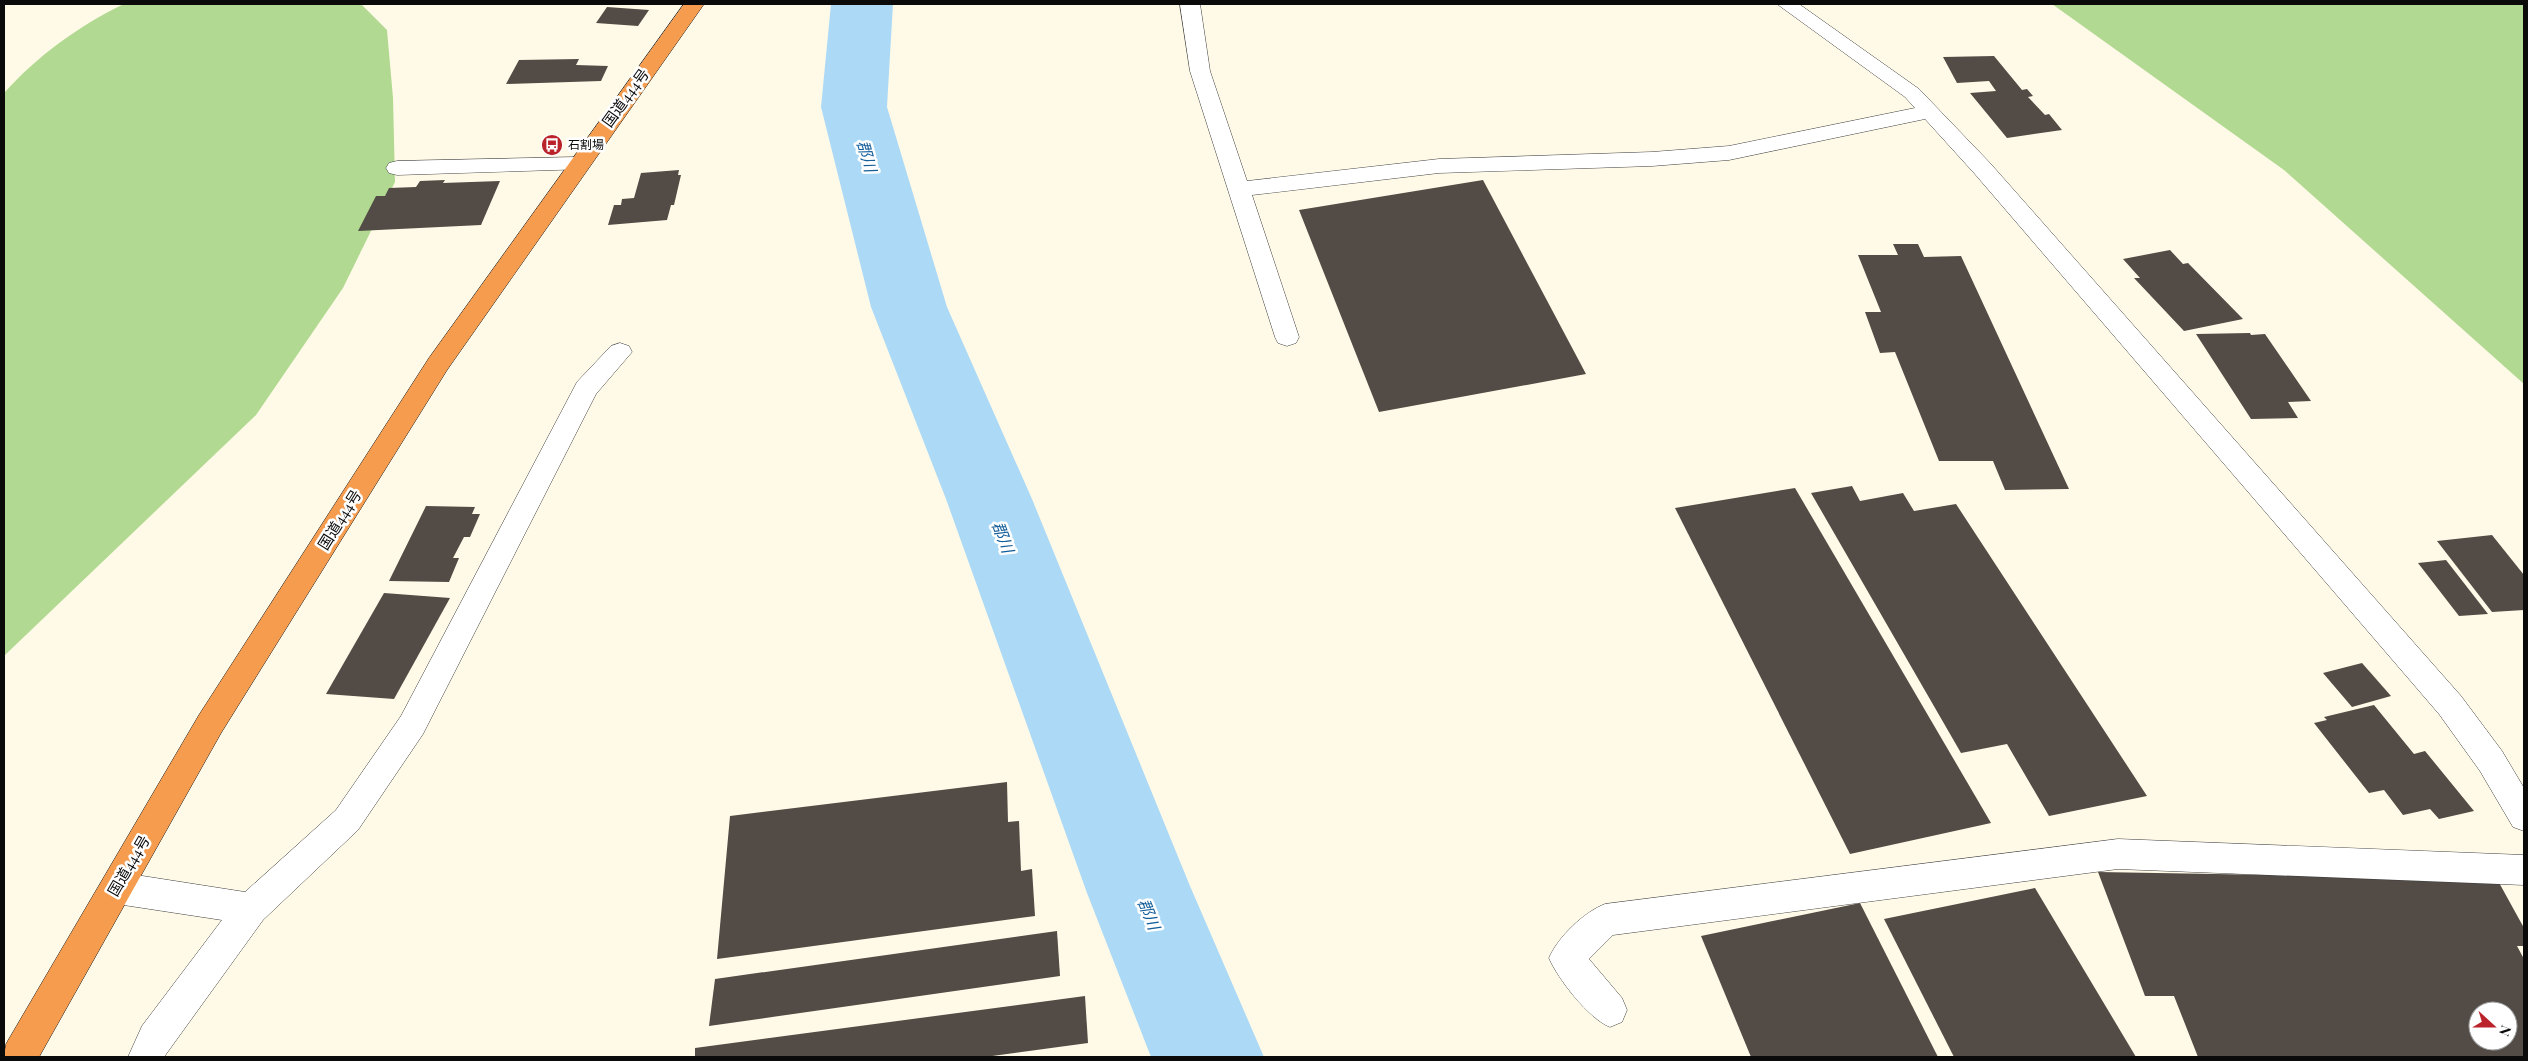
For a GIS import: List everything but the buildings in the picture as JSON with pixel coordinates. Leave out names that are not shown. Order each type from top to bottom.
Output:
[{"type":"highway","name":"国道444号","points":[[20,1057],[210,724],[438,364],[578,164],[694,4]]},
{"type":"street","points":[[1190,4],[1200,71],[1287,338]]},
{"type":"street","points":[[1787,4],[1912,93],[2058,253],[2450,705],[2490,761],[2524,817]]},
{"type":"street","points":[[1238,189],[1439,166],[1652,159],[1729,153],[1929,112]]},
{"type":"street","points":[[397,168],[578,164]]},
{"type":"street","points":[[146,1057],[154,1038],[251,908],[346,820],[412,725],[586,388],[620,352]]},
{"type":"street","points":[[1610,1010],[1566,958],[1606,920],[2118,854],[2524,870]]},
{"type":"street","points":[[117,888],[251,908]]},
{"type":"green space","points":[[124,4],[361,4],[387,30],[393,98],[395,182],[343,288],[256,415],[4,656],[4,93],[30,66],[60,42]]},
{"type":"green space","points":[[2052,4],[2524,4],[2524,384],[2284,170]]},
{"type":"waterway","name":"郡川","points":[[862,4],[854,107],[909,307],[989,499],[1140,893],[1208,1057]]},
{"type":"place","name":"石割場","points":[[552,145]]}]
